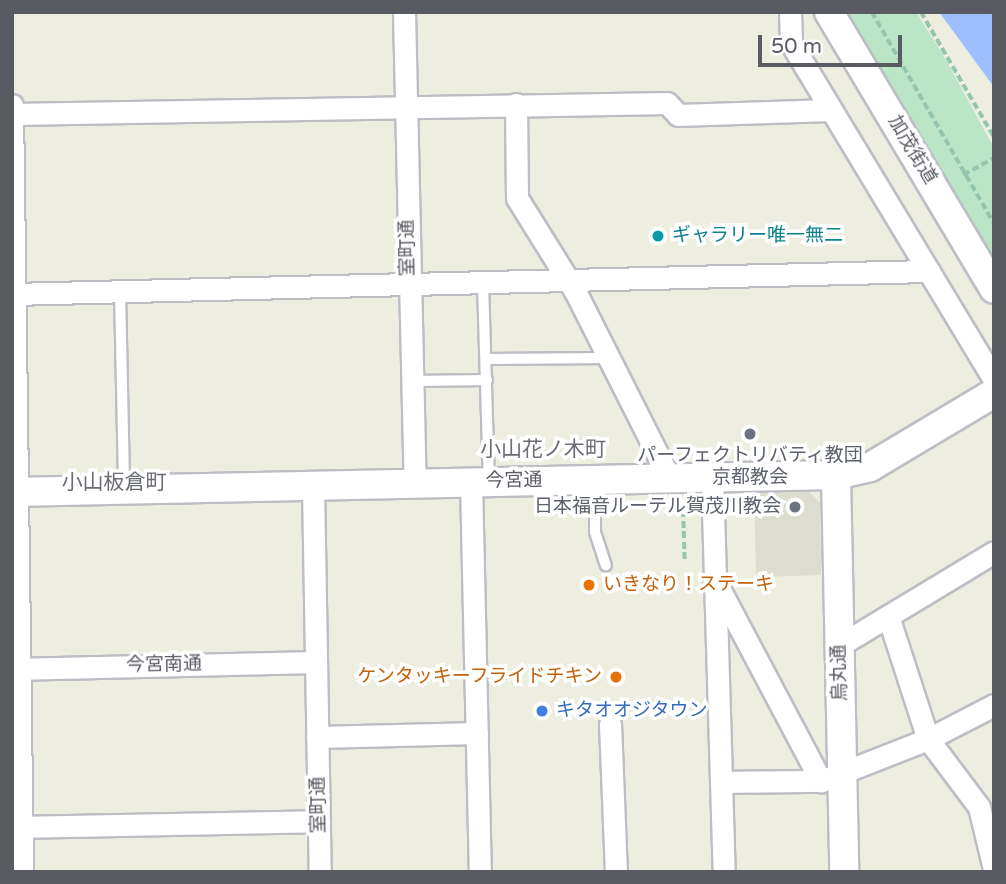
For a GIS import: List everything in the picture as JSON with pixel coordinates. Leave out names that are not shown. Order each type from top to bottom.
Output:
[{"type":"street","name":"室町通","points":[[404,12],[415,483]]},
{"type":"street","points":[[790,12],[791,43],[994,379]]},
{"type":"street","name":"加茂街道","points":[[830,12],[994,289]]},
{"type":"street","points":[[12,114],[406,105],[667,103],[678,115],[831,110]]},
{"type":"street","points":[[516,104],[517,198],[610,358],[676,484]]},
{"type":"street","points":[[12,105],[17,827],[22,872]]},
{"type":"street","points":[[15,294],[929,271]]},
{"type":"street","name":"今宮通","points":[[16,492],[595,479],[676,484],[712,477],[836,475],[870,467],[994,393]]},
{"type":"street","name":"烏丸通","points":[[836,475],[840,645],[832,777],[844,872]]},
{"type":"street","points":[[712,477],[724,872]]},
{"type":"street","points":[[480,482],[477,733],[480,872]]},
{"type":"street","name":"室町通","points":[[313,486],[320,872]]},
{"type":"street","points":[[840,645],[994,552]]},
{"type":"street","points":[[714,579],[832,777]]},
{"type":"street","points":[[888,616],[928,739],[979,807],[994,869]]},
{"type":"street","name":"今宮南通","points":[[17,668],[316,662]]},
{"type":"street","points":[[722,782],[832,777],[928,739],[994,705]]},
{"type":"street","points":[[610,723],[617,872]]},
{"type":"street","points":[[317,737],[477,733]]},
{"type":"street","points":[[17,827],[319,821]]},
{"type":"lane","points":[[480,482],[488,380],[483,283]]},
{"type":"lane","points":[[120,291],[124,491]]},
{"type":"lane","points":[[487,359],[610,358]]},
{"type":"lane","points":[[413,381],[488,380]]},
{"type":"lane","points":[[595,479],[595,532],[606,565]]},
{"type":"path","points":[[872,12],[963,175],[994,223]]},
{"type":"path","points":[[921,12],[994,136]]},
{"type":"path","points":[[963,175],[994,158]]},
{"type":"path","points":[[676,484],[685,563]]},
{"type":"shaded area","points":[[754,491],[808,491],[820,503],[821,575],[761,577],[756,573]]},
{"type":"green space","points":[[843,12],[916,12],[946,60],[994,148],[994,262]]},
{"type":"water","points":[[939,12],[994,12],[994,87]]},
{"type":"place","name":"ギャラリー唯一無二","points":[[658,236]]},
{"type":"place","name":"パーフェクトリバティ教団 京都教会","points":[[750,434]]},
{"type":"place","name":"日本福音ルーテル賀茂川教会","points":[[795,507]]},
{"type":"place","name":"いきなり！ステーキ","points":[[589,585]]},
{"type":"place","name":"ケンタッキーフライドチキン","points":[[616,677]]},
{"type":"place","name":"キタオオジタウン","points":[[542,711]]},
{"type":"district","name":"小山花ノ木町","points":[[543,450]]},
{"type":"district","name":"小山板倉町","points":[[114,483]]}]
